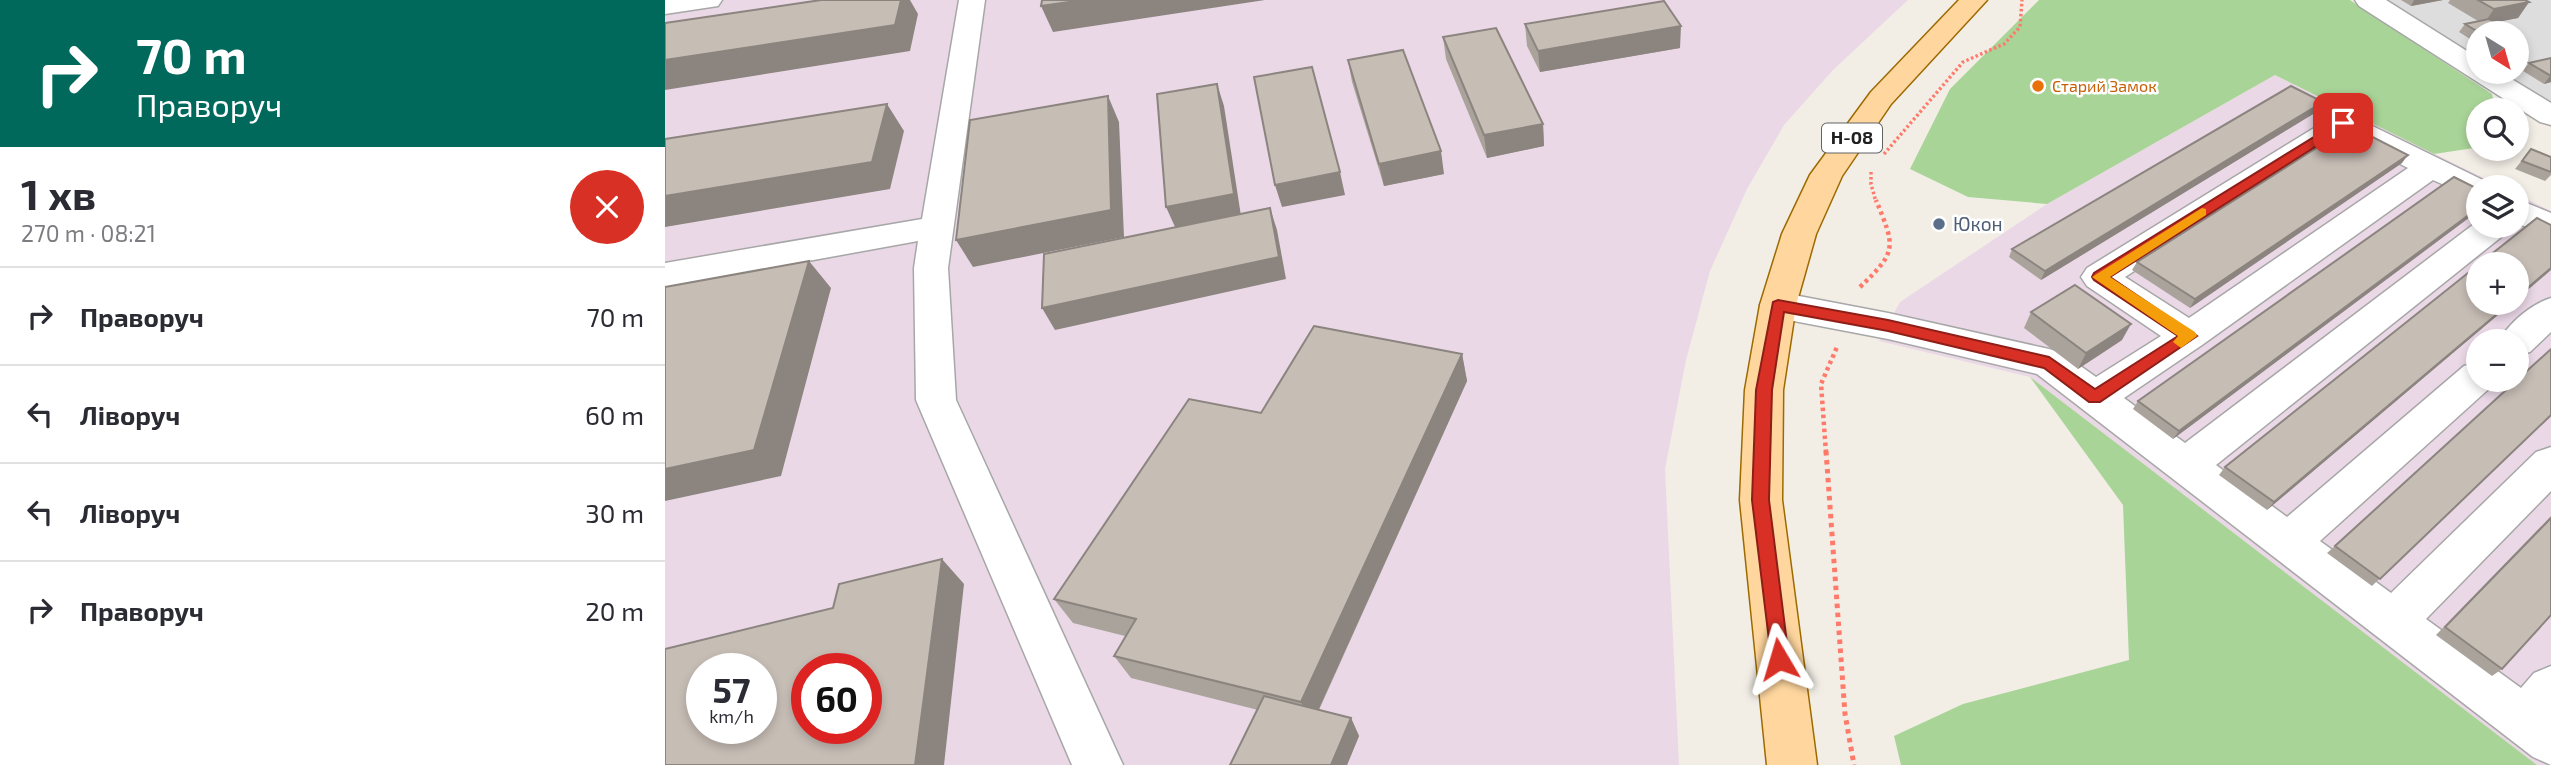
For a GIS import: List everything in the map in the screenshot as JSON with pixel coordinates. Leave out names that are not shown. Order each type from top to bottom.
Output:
[{"type":"main road","name":"Н-08","points":[[1792,765],[1761,500],[1764,390],[1778,305],[1800,234],[1826,175],[1881,98],[1973,0]]},
{"type":"street","points":[[665,6],[709,0]]},
{"type":"street","points":[[972,0],[931,268],[936,400],[1098,765]]},
{"type":"street","points":[[2368,0],[2466,62]]},
{"type":"street","points":[[2501,84],[2551,116]]},
{"type":"street","points":[[2189,336],[2099,277],[2343,123],[2466,184]]},
{"type":"street","points":[[2094,398],[2189,336],[2431,167]]},
{"type":"street","points":[[2529,216],[2551,227]]},
{"type":"street","points":[[665,275],[937,227]]},
{"type":"street","points":[[2185,466],[2478,238]]},
{"type":"street","points":[[1778,305],[1888,326],[2049,363],[2393,621],[2542,717]]},
{"type":"street","points":[[2529,331],[2551,311]]},
{"type":"street","points":[[2288,543],[2466,387]]},
{"type":"street","points":[[2393,621],[2551,464]]},
{"type":"shaded area","points":[[665,0],[1908,0],[1833,70],[1784,125],[1747,189],[1710,271],[1686,360],[1665,469],[1679,765],[665,765]]},
{"type":"shaded area","points":[[2379,0],[2551,0],[2551,110],[2511,84],[2529,84],[2529,21],[2466,21],[2466,55]]},
{"type":"shaded area","points":[[2275,75],[2478,175],[2466,175],[2466,238],[2529,238],[2529,200],[2551,211],[2551,765],[2537,765],[2030,377],[1879,341],[1900,302],[2047,204]]},
{"type":"green space","points":[[2039,0],[2350,0],[2466,77],[2466,84],[2477,84],[2492,94],[2493,98],[2466,98],[2466,149],[2434,154],[2275,75],[2047,204],[1968,197],[1910,169],[1950,89]]},
{"type":"green space","points":[[2030,377],[2537,765],[1901,765],[1894,736],[1963,704],[2129,660],[2123,505]]},
{"type":"building","points":[[821,0],[901,0],[895,25],[665,60],[665,23]]},
{"type":"building","points":[[1042,0],[1083,0],[1041,6]]},
{"type":"building","points":[[2478,0],[2525,0],[2529,2],[2494,9]]},
{"type":"building","points":[[1664,1],[1681,26],[1538,51],[1525,24]]},
{"type":"building","points":[[1496,28],[1543,124],[1484,135],[1443,37]]},
{"type":"building","points":[[1403,50],[1441,151],[1379,164],[1348,60]]},
{"type":"building","points":[[2551,58],[2551,76],[2529,63]]},
{"type":"building","points":[[1312,67],[1340,172],[1275,185],[1254,77]]},
{"type":"building","points":[[1217,84],[1234,194],[1166,207],[1157,94]]},
{"type":"building","points":[[2291,86],[2323,102],[2045,271],[2012,249]]},
{"type":"building","points":[[1108,96],[1111,210],[956,240],[970,120]]},
{"type":"building","points":[[887,104],[872,162],[665,196],[665,139]]},
{"type":"building","points":[[2351,126],[2408,155],[2195,299],[2137,262]]},
{"type":"building","points":[[2531,149],[2551,157],[2551,172],[2522,161],[2529,161]]},
{"type":"building","points":[[2454,177],[2466,183],[2466,217],[2179,431],[2138,401]]},
{"type":"building","points":[[1270,208],[1279,257],[1042,308],[1044,254]]},
{"type":"building","points":[[2537,218],[2551,225],[2551,268],[2529,287],[2529,252],[2494,252],[2512,238],[2529,238],[2529,224]]},
{"type":"building","points":[[809,261],[754,450],[665,469],[665,287]]},
{"type":"building","points":[[2466,275],[2466,315],[2496,315],[2479,329],[2466,329],[2466,340],[2274,502],[2225,467]]},
{"type":"building","points":[[2075,285],[2131,324],[2086,353],[2031,312]]},
{"type":"building","points":[[1314,326],[1462,354],[1301,702],[1114,656],[1136,619],[1054,599],[1189,399],[1261,413]]},
{"type":"building","points":[[2551,349],[2551,415],[2380,579],[2335,546],[2504,392],[2529,392],[2529,369]]},
{"type":"building","points":[[2551,518],[2551,615],[2502,669],[2445,627]]},
{"type":"building","points":[[942,559],[915,765],[665,765],[665,649],[833,608],[839,584]]},
{"type":"building","points":[[1264,696],[1351,718],[1331,765],[1230,765]]},
{"type":"slow traffic","points":[[2181,342],[2189,336],[2099,277],[2202,212]]},
{"type":"place","name":"Старий Замок","points":[[2038,86]]},
{"type":"place","name":"Юкон","points":[[1939,224]]},
{"type":"route","points":[[1779,659],[1761,500],[1764,390],[1778,305],[1888,326],[2049,363],[2094,398],[2189,336],[2099,277],[2343,123]]}]
